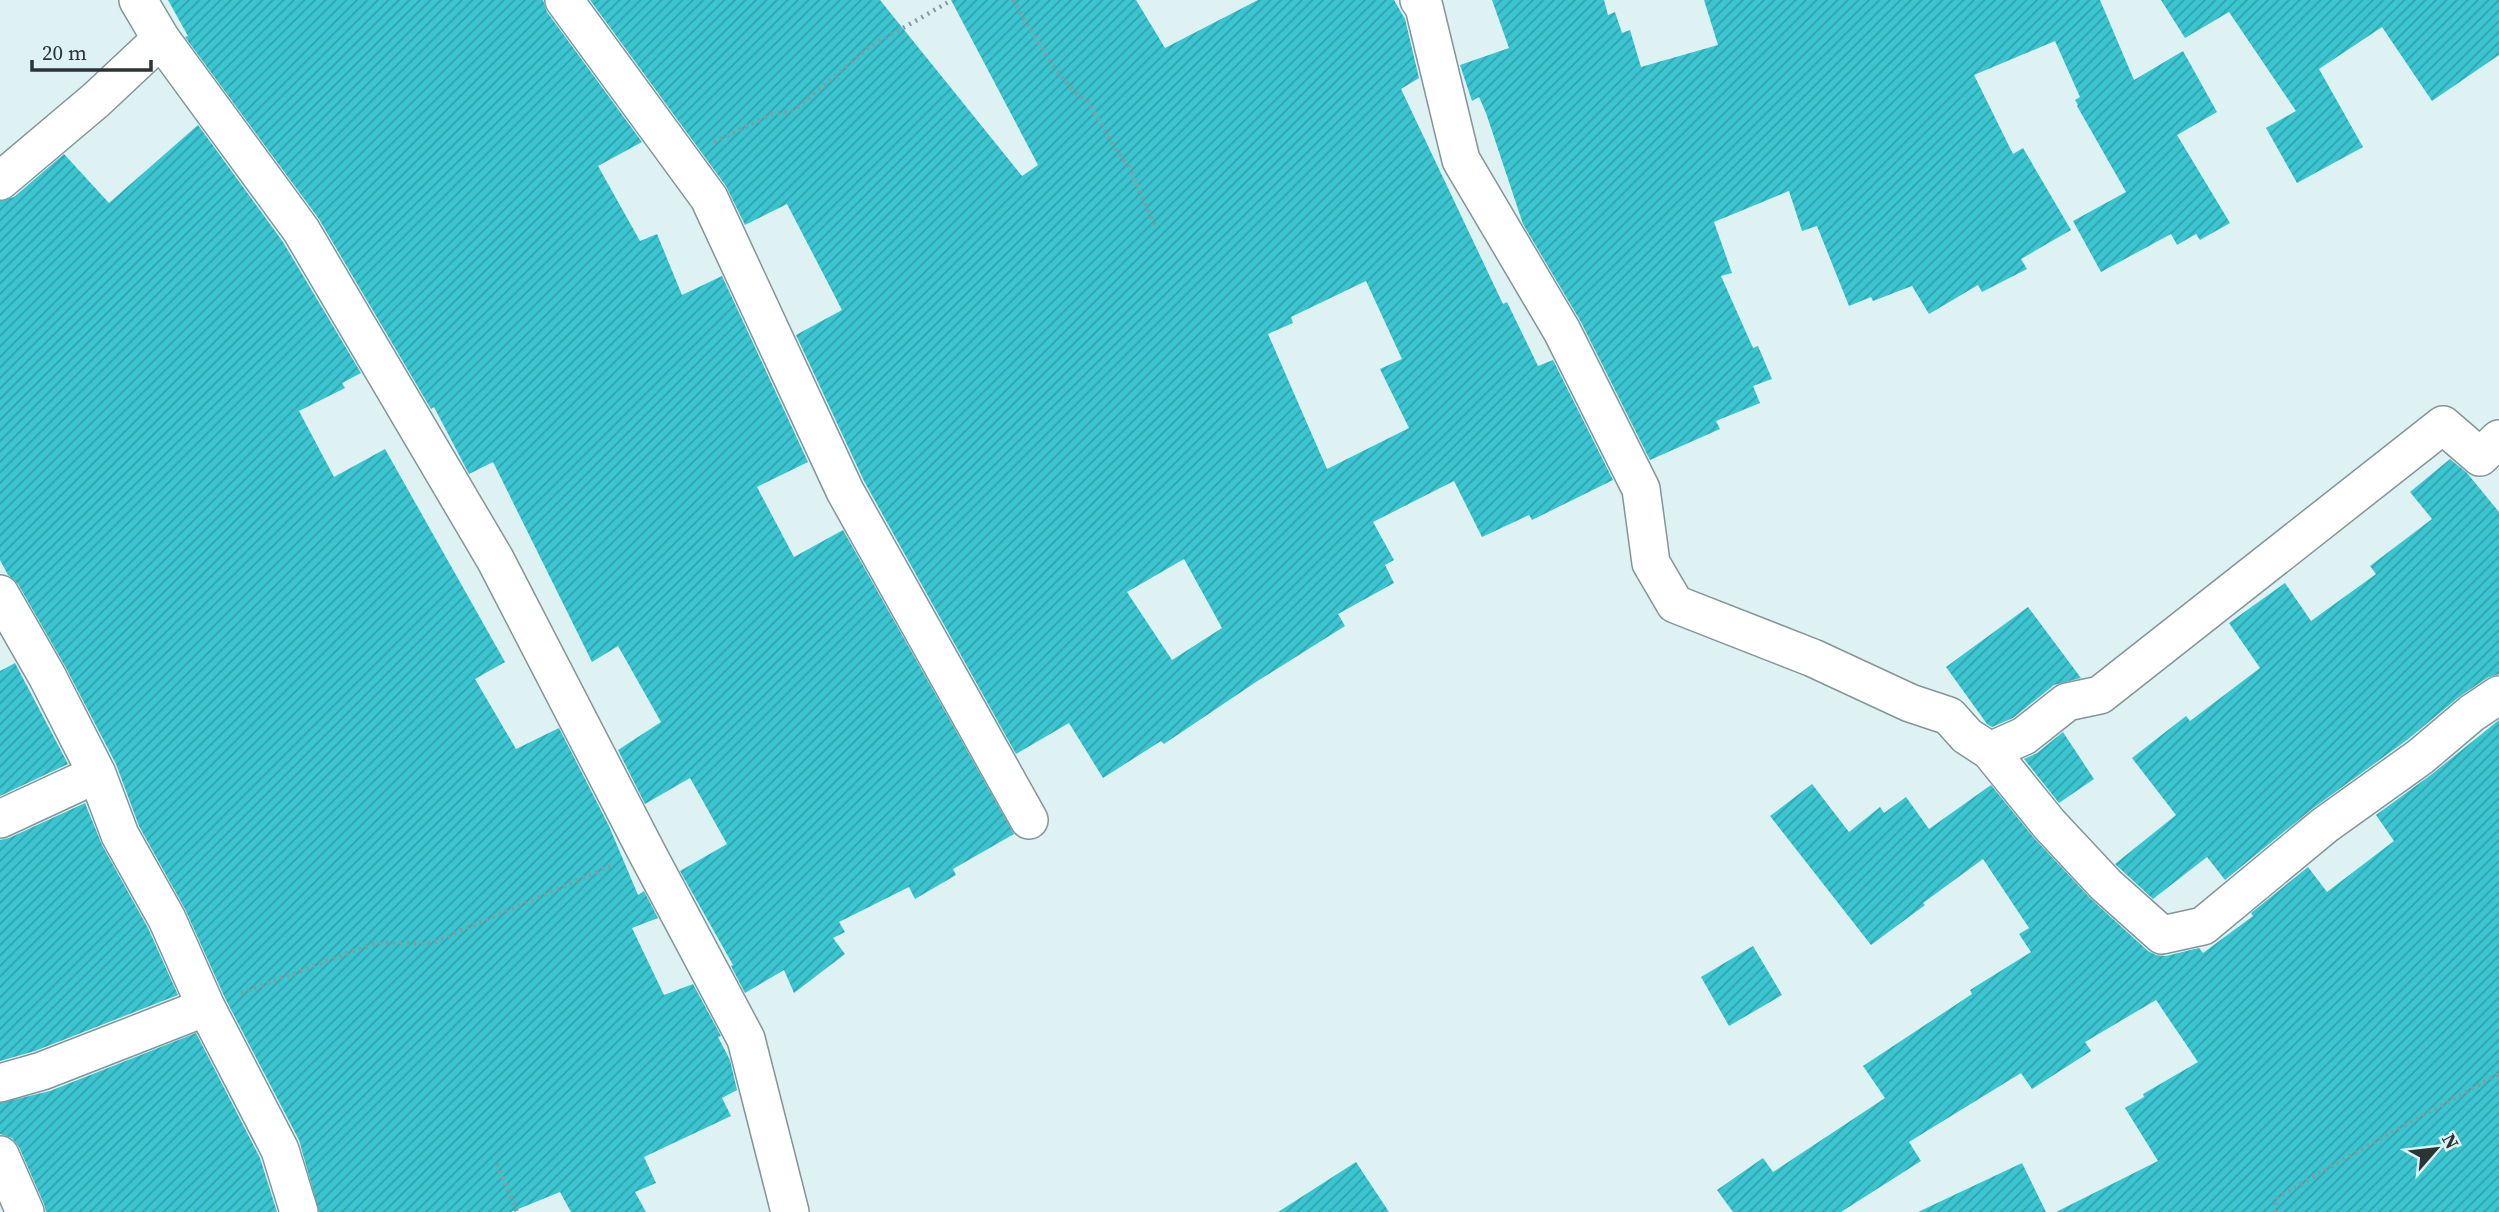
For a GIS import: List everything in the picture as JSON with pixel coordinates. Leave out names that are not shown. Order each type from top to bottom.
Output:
[{"type":"street","points":[[138,0],[162,38],[301,230],[495,559],[746,1039],[790,1212]]},
{"type":"street","points":[[564,0],[709,198],[845,491],[1029,820]]},
{"type":"street","points":[[1419,0],[1424,7],[1461,160],[1562,331],[1642,489],[1651,563],[1675,604],[1813,658],[1910,703],[1949,716],[1967,736],[1990,751],[2049,824],[2090,868],[2162,935],[2203,926],[2325,825],[2420,757],[2472,713],[2499,695]]},
{"type":"street","points":[[0,181],[96,100],[162,38]]},
{"type":"street","points":[[1990,751],[2024,736],[2067,702],[2100,695],[2443,425],[2480,457],[2499,439]]},
{"type":"street","points":[[0,594],[47,676],[97,774],[120,835],[167,919],[206,1007],[280,1150],[299,1212]]},
{"type":"street","points":[[0,820],[97,774]]},
{"type":"street","points":[[0,1083],[42,1071],[206,1007]]},
{"type":"street","points":[[0,1155],[25,1212]]},
{"type":"path","points":[[678,159],[772,114],[795,110],[868,48],[952,0]]},
{"type":"path","points":[[1013,0],[1062,77],[1080,97],[1086,99],[1102,122],[1128,165],[1156,229]]},
{"type":"path","points":[[206,1007],[376,943],[432,943],[646,851]]},
{"type":"path","points":[[2276,1212],[2276,1198],[2499,1074]]},
{"type":"path","points":[[497,1164],[517,1212]]},
{"type":"building","points":[[168,0],[543,0],[547,12],[642,142],[598,166],[640,241],[657,234],[682,295],[722,276],[808,462],[757,487],[794,557],[843,530],[1014,834],[953,869],[956,875],[915,899],[909,887],[839,922],[845,932],[833,938],[845,954],[794,993],[784,970],[745,993],[731,966],[733,965],[680,871],[727,844],[690,778],[645,804],[618,750],[661,722],[618,646],[592,662],[493,462],[469,474],[434,407],[431,409],[319,219],[185,37],[188,36]]},
{"type":"building","points":[[590,0],[880,0],[1022,176],[1038,165],[951,0],[1136,0],[1165,48],[1258,0],[1394,0],[1405,19],[1419,78],[1401,89],[1503,304],[1507,302],[1538,366],[1553,360],[1613,480],[1532,520],[1529,515],[1482,537],[1454,481],[1373,522],[1394,560],[1385,565],[1394,583],[1338,614],[1345,626],[1164,744],[1161,741],[1103,778],[1069,723],[1016,754],[864,481],[796,335],[842,310],[787,204],[745,225],[726,186]],"holes":[[[1366,281],[1402,359],[1380,369],[1409,428],[1327,469],[1268,334],[1293,323],[1291,317]],[[1184,559],[1222,628],[1172,660],[1127,592]]]},
{"type":"building","points":[[1492,0],[1604,0],[1608,15],[1615,12],[1622,33],[1630,30],[1641,67],[1718,45],[1704,0],[2100,0],[2134,80],[2183,51],[2217,112],[2177,135],[2230,223],[2200,240],[2196,234],[2177,245],[2171,234],[2101,272],[2073,221],[2126,192],[2077,106],[2075,100],[2080,97],[2055,41],[1974,75],[2013,154],[2023,148],[2071,230],[2021,259],[2027,269],[1982,292],[1978,285],[1929,314],[1912,286],[1873,301],[1871,297],[1849,306],[1817,226],[1802,231],[1789,191],[1714,222],[1732,273],[1721,276],[1753,348],[1758,346],[1772,379],[1753,386],[1760,403],[1716,421],[1720,429],[1650,460],[1581,322],[1523,224],[1486,113],[1479,97],[1472,101],[1460,65],[1509,48]]},
{"type":"building","points":[[2161,0],[2499,0],[2499,55],[2432,101],[2382,27],[2319,69],[2363,147],[2297,183],[2266,128],[2296,111],[2229,12],[2185,38]]},
{"type":"building","points":[[198,125],[283,242],[361,373],[342,383],[345,388],[299,411],[334,477],[385,449],[505,662],[475,679],[516,749],[559,728],[609,826],[638,895],[644,891],[658,918],[632,928],[664,995],[693,984],[721,1036],[718,1037],[730,1060],[737,1090],[722,1098],[731,1116],[644,1157],[656,1183],[635,1192],[646,1212],[571,1212],[560,1192],[511,1212],[319,1212],[299,1140],[225,998],[185,909],[139,826],[116,764],[65,666],[18,584],[8,575],[0,560],[0,201],[14,197],[64,154],[109,203]]},
{"type":"building","points":[[2450,459],[2467,473],[2499,512],[2499,674],[2487,678],[2459,697],[2407,740],[2312,809],[2225,880],[2207,857],[2153,899],[2115,864],[2176,815],[2132,758],[2186,716],[2190,721],[2260,668],[2229,623],[2285,583],[2311,621],[2376,574],[2370,566],[2432,519],[2410,492]]},
{"type":"building","points":[[2028,607],[2081,678],[2054,685],[2013,718],[1992,727],[1987,724],[1946,667]]},
{"type":"building","points":[[15,663],[68,764],[0,796],[0,671]]},
{"type":"building","points":[[2499,720],[2499,1212],[2056,1212],[2158,1161],[2125,1108],[2144,1097],[2143,1094],[2198,1062],[2156,1000],[2085,1042],[2091,1051],[2032,1089],[2021,1073],[1909,1142],[1921,1161],[1841,1212],[1733,1212],[1717,1190],[1763,1158],[1773,1172],[1885,1098],[1863,1066],[1972,994],[1970,990],[2031,952],[2019,934],[2029,928],[1983,859],[1871,945],[1770,816],[1812,784],[1849,832],[1880,807],[1884,813],[1906,797],[1929,829],[1991,785],[2034,838],[2091,899],[2148,951],[2166,956],[2199,948],[2203,953],[2253,916],[2251,913],[2308,867],[2327,892],[2394,841],[2376,815]]},
{"type":"building","points":[[2063,732],[2094,779],[2059,803],[2024,759],[2037,753]]},
{"type":"building","points":[[85,803],[102,845],[148,928],[178,995],[35,1051],[0,1061],[0,840]]},
{"type":"building","points":[[1753,946],[1782,995],[1729,1026],[1701,977]]},
{"type":"building","points":[[196,1033],[260,1158],[277,1212],[46,1212],[19,1147],[12,1138],[0,1134],[0,1103],[50,1091]]},
{"type":"building","points":[[1356,1162],[1389,1212],[1278,1212]]},
{"type":"building","points":[[2022,1163],[2046,1212],[1918,1212]]}]
